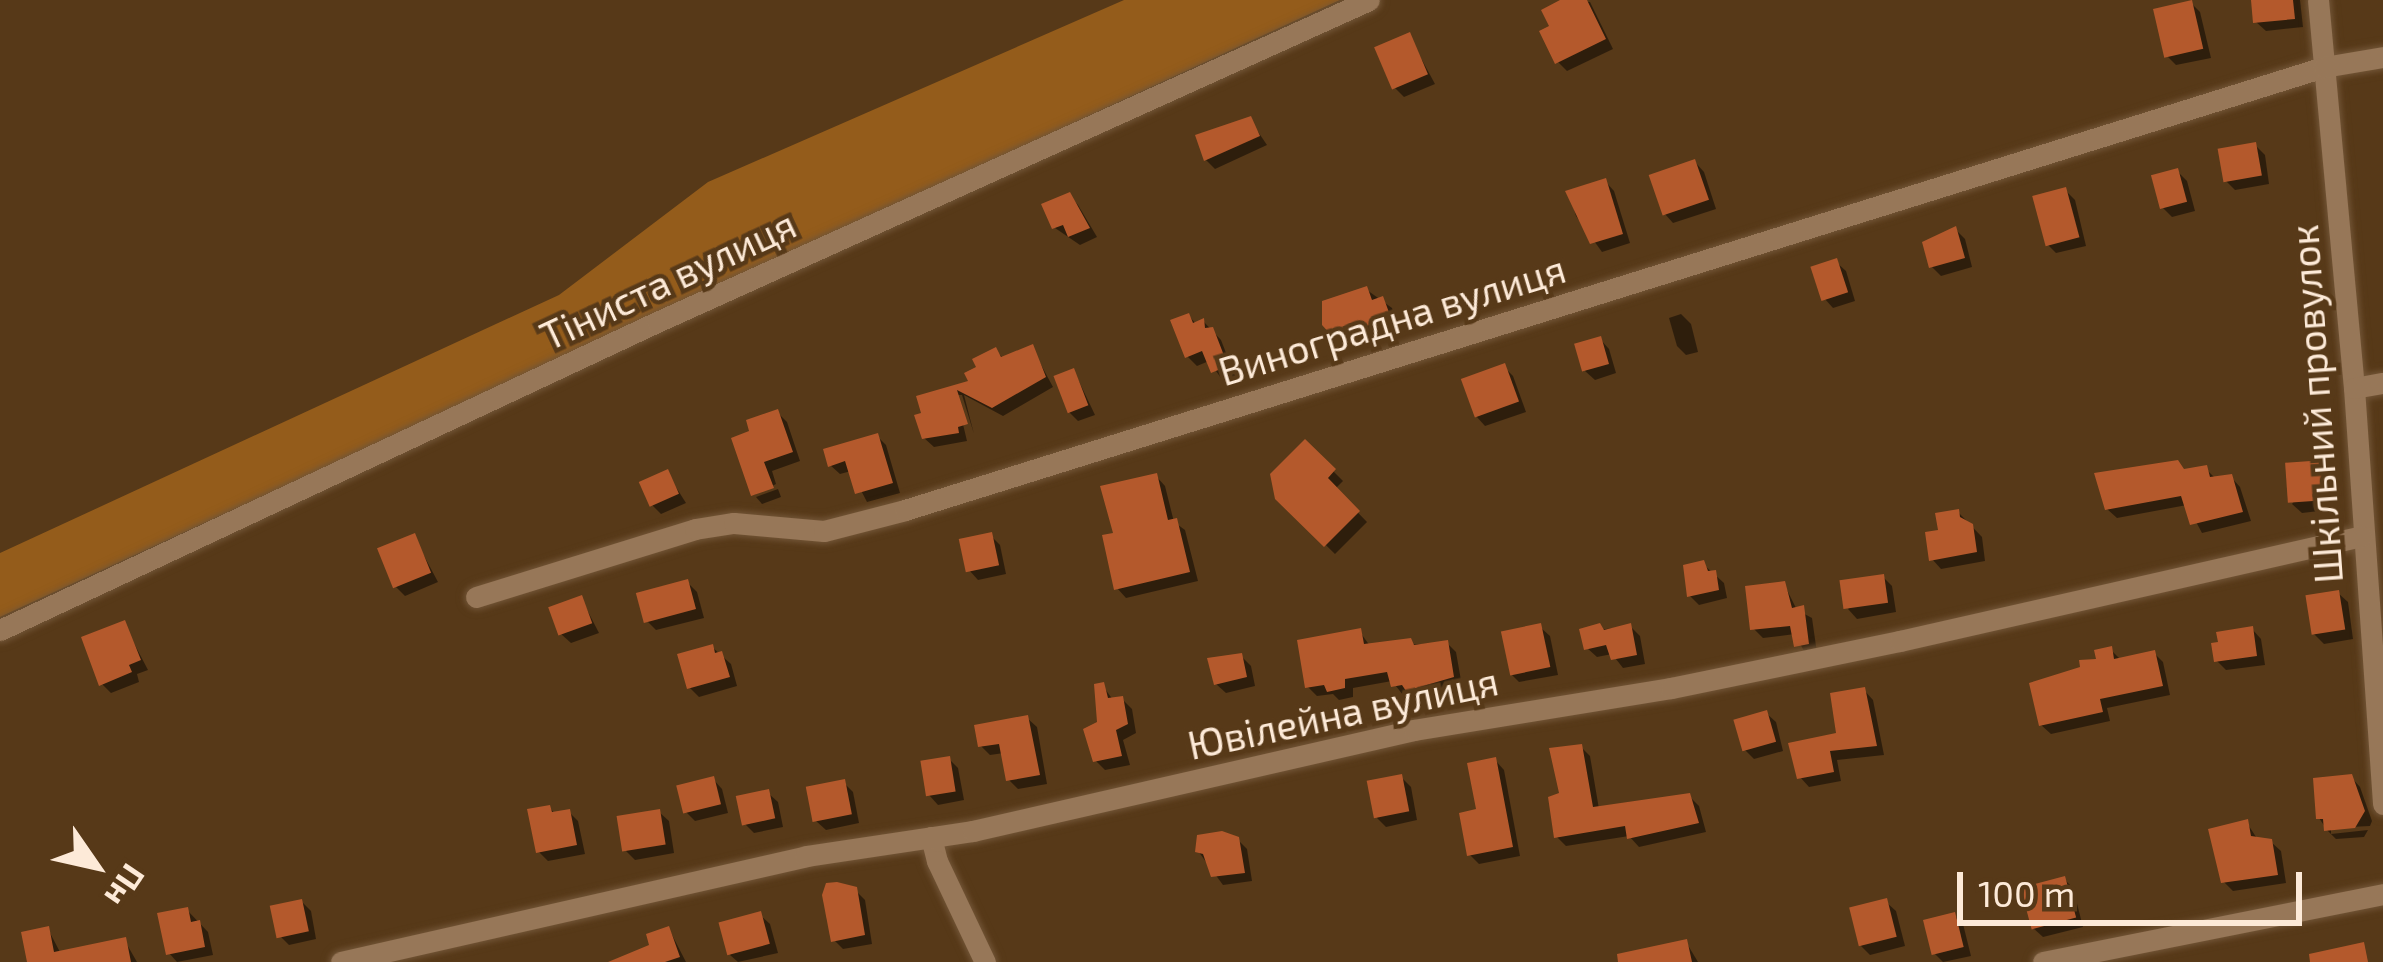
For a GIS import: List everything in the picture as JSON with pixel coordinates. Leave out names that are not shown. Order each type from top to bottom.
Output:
[{"type":"street","name":"Тіниста вулиця","points":[[0,630],[678,313],[1369,0]]},
{"type":"street","name":"Шкільний провулок","points":[[2318,0],[2354,388],[2361,536],[2381,720],[2383,804]]},
{"type":"street","name":"Виноградна вулиця","points":[[476,596],[694,529],[734,523],[778,531],[824,531],[905,510],[2324,67],[2383,57]]},
{"type":"street","points":[[2354,388],[2383,383]]},
{"type":"street","name":"Ювілейна вулиця","points":[[341,962],[806,856],[931,838],[1414,730],[1671,688],[1900,641],[2361,536]]},
{"type":"street","points":[[931,838],[985,962]]},
{"type":"street","points":[[2043,962],[2383,894]]},
{"type":"shaded area","points":[[1124,0],[1340,0],[0,617],[0,553],[559,295],[708,182]]},
{"type":"building","points":[[1560,0],[1587,0],[1606,39],[1555,64],[1539,31],[1549,26],[1541,10]]},
{"type":"building","points":[[2192,0],[2203,49],[2164,58],[2153,9]]},
{"type":"building","points":[[2251,0],[2293,0],[2295,19],[2253,23]]},
{"type":"building","points":[[1410,32],[1428,74],[1392,90],[1374,47]]},
{"type":"building","points":[[1251,116],[1260,136],[1204,161],[1195,135]]},
{"type":"building","points":[[2256,142],[2262,175],[2223,182],[2218,149]]},
{"type":"building","points":[[1695,159],[1709,200],[1663,216],[1649,175]]},
{"type":"building","points":[[2178,168],[2187,202],[2160,209],[2151,175]]},
{"type":"building","points":[[1606,178],[1623,234],[1590,244],[1565,191]]},
{"type":"building","points":[[2066,187],[2079,237],[2046,246],[2032,196]]},
{"type":"building","points":[[1070,192],[1090,228],[1068,237],[1063,225],[1052,229],[1041,204]]},
{"type":"building","points":[[1956,226],[1965,258],[1929,268],[1922,242]]},
{"type":"building","points":[[1837,258],[1848,292],[1821,301],[1810,267]]},
{"type":"building","points":[[1367,286],[1372,300],[1383,296],[1391,318],[1333,337],[1322,325],[1322,301]]},
{"type":"building","points":[[1189,313],[1193,323],[1204,318],[1205,328],[1213,327],[1228,366],[1211,373],[1202,351],[1185,358],[1170,320]]},
{"type":"building","points":[[1601,336],[1609,364],[1582,372],[1574,344]]},
{"type":"building","points":[[1033,344],[1046,377],[992,408],[957,390],[968,424],[958,427],[959,433],[922,439],[914,415],[921,413],[916,396],[968,381],[964,373],[976,367],[972,359],[996,347],[1001,357]]},
{"type":"building","points":[[1505,363],[1519,402],[1475,418],[1461,379]]},
{"type":"building","points":[[1074,368],[1088,405],[1068,413],[1053,376]]},
{"type":"building","points":[[778,409],[793,452],[764,462],[774,488],[751,496],[731,438],[749,431],[746,420]]},
{"type":"building","points":[[878,433],[893,483],[855,494],[845,461],[828,467],[823,449]]},
{"type":"building","points":[[1305,439],[1336,469],[1328,478],[1360,511],[1324,547],[1275,499],[1270,474]]},
{"type":"building","points":[[2178,460],[2184,469],[2207,465],[2210,477],[2232,474],[2243,512],[2190,525],[2181,496],[2105,510],[2094,473]]},
{"type":"building","points":[[2325,460],[2328,500],[2288,503],[2285,463]]},
{"type":"building","points":[[668,469],[679,494],[650,507],[639,482]]},
{"type":"building","points":[[1157,473],[1168,520],[1177,518],[1190,572],[1114,590],[1102,535],[1113,533],[1100,486]]},
{"type":"building","points":[[1959,509],[1960,517],[1973,524],[1977,552],[1929,561],[1925,532],[1938,530],[1935,513]]},
{"type":"building","points":[[992,532],[999,565],[966,572],[959,539]]},
{"type":"building","points":[[415,533],[431,573],[393,588],[377,548]]},
{"type":"building","points":[[1704,560],[1708,571],[1716,570],[1719,590],[1687,597],[1683,565]]},
{"type":"building","points":[[1884,574],[1888,603],[1843,609],[1839,580]]},
{"type":"building","points":[[688,579],[696,609],[644,623],[636,593]]},
{"type":"building","points":[[1785,581],[1792,608],[1804,605],[1809,644],[1794,647],[1790,626],[1750,630],[1745,586]]},
{"type":"building","points":[[2339,590],[2345,630],[2312,635],[2305,595]]},
{"type":"building","points":[[582,595],[592,623],[558,636],[548,607]]},
{"type":"building","points":[[125,620],[141,660],[129,665],[132,672],[99,686],[81,637]]},
{"type":"building","points":[[1541,623],[1550,667],[1510,676],[1501,632]]},
{"type":"building","points":[[1600,623],[1604,630],[1631,623],[1637,655],[1611,660],[1606,645],[1584,650],[1579,629]]},
{"type":"building","points":[[2253,626],[2257,656],[2214,662],[2211,643],[2218,642],[2216,632]]},
{"type":"building","points":[[1361,628],[1364,644],[1411,638],[1414,645],[1448,640],[1454,677],[1406,691],[1402,685],[1391,687],[1387,672],[1345,679],[1345,688],[1327,692],[1324,685],[1305,688],[1297,640]]},
{"type":"building","points":[[713,644],[715,653],[722,651],[730,677],[687,689],[677,654]]},
{"type":"building","points":[[2112,646],[2114,659],[2155,650],[2163,686],[2100,699],[2103,712],[2039,726],[2029,683],[2080,667],[2079,660],[2096,659],[2094,650]]},
{"type":"building","points":[[1242,653],[1247,677],[1214,685],[1207,658]]},
{"type":"building","points":[[1104,682],[1108,698],[1123,696],[1128,724],[1116,730],[1122,756],[1093,762],[1083,729],[1097,722],[1094,684]]},
{"type":"building","points":[[1865,687],[1877,746],[1830,751],[1834,772],[1797,779],[1788,743],[1836,733],[1830,693]]},
{"type":"building","points":[[1767,710],[1776,742],[1742,751],[1733,720]]},
{"type":"building","points":[[1028,715],[1040,775],[1006,781],[999,744],[978,747],[974,725]]},
{"type":"building","points":[[1582,744],[1593,807],[1690,793],[1699,823],[1627,839],[1625,826],[1554,838],[1548,797],[1559,793],[1549,748]]},
{"type":"building","points":[[950,756],[956,792],[926,796],[920,761]]},
{"type":"building","points":[[1496,757],[1513,847],[1467,856],[1459,813],[1476,809],[1467,763]]},
{"type":"building","points":[[1402,774],[1409,811],[1374,818],[1367,781]]},
{"type":"building","points":[[2352,774],[2365,811],[2355,828],[2324,831],[2323,819],[2316,819],[2313,778]]},
{"type":"building","points":[[714,776],[721,804],[683,814],[676,785]]},
{"type":"building","points":[[845,779],[852,814],[813,822],[806,787]]},
{"type":"building","points":[[769,789],[775,818],[742,825],[736,796]]},
{"type":"building","points":[[550,805],[552,812],[570,809],[577,845],[536,853],[527,809]]},
{"type":"building","points":[[660,809],[666,845],[622,851],[617,816]]},
{"type":"building","points":[[2248,819],[2251,836],[2272,839],[2278,875],[2221,883],[2208,829]]},
{"type":"building","points":[[1222,831],[1239,837],[1245,873],[1211,877],[1203,854],[1195,852],[1197,835]]},
{"type":"building","points":[[2065,876],[2076,918],[2032,929],[2021,888]]},
{"type":"building","points":[[826,883],[857,887],[865,935],[831,942],[822,895]]},
{"type":"building","points":[[1887,898],[1897,937],[1859,946],[1849,907]]},
{"type":"building","points":[[302,899],[309,931],[277,938],[270,906]]},
{"type":"building","points":[[188,907],[191,922],[200,920],[205,947],[166,955],[157,913]]},
{"type":"building","points":[[761,911],[770,944],[727,955],[718,922]]},
{"type":"building","points":[[1955,912],[1964,947],[1932,955],[1923,920]]},
{"type":"building","points":[[49,926],[54,952],[126,937],[131,962],[27,962],[21,932]]},
{"type":"building","points":[[669,926],[680,957],[665,962],[608,962],[649,945],[646,934]]},
{"type":"building","points":[[1687,939],[1692,962],[1618,962],[1617,954]]},
{"type":"building","points":[[2364,942],[2368,962],[2310,962],[2309,954]]}]
